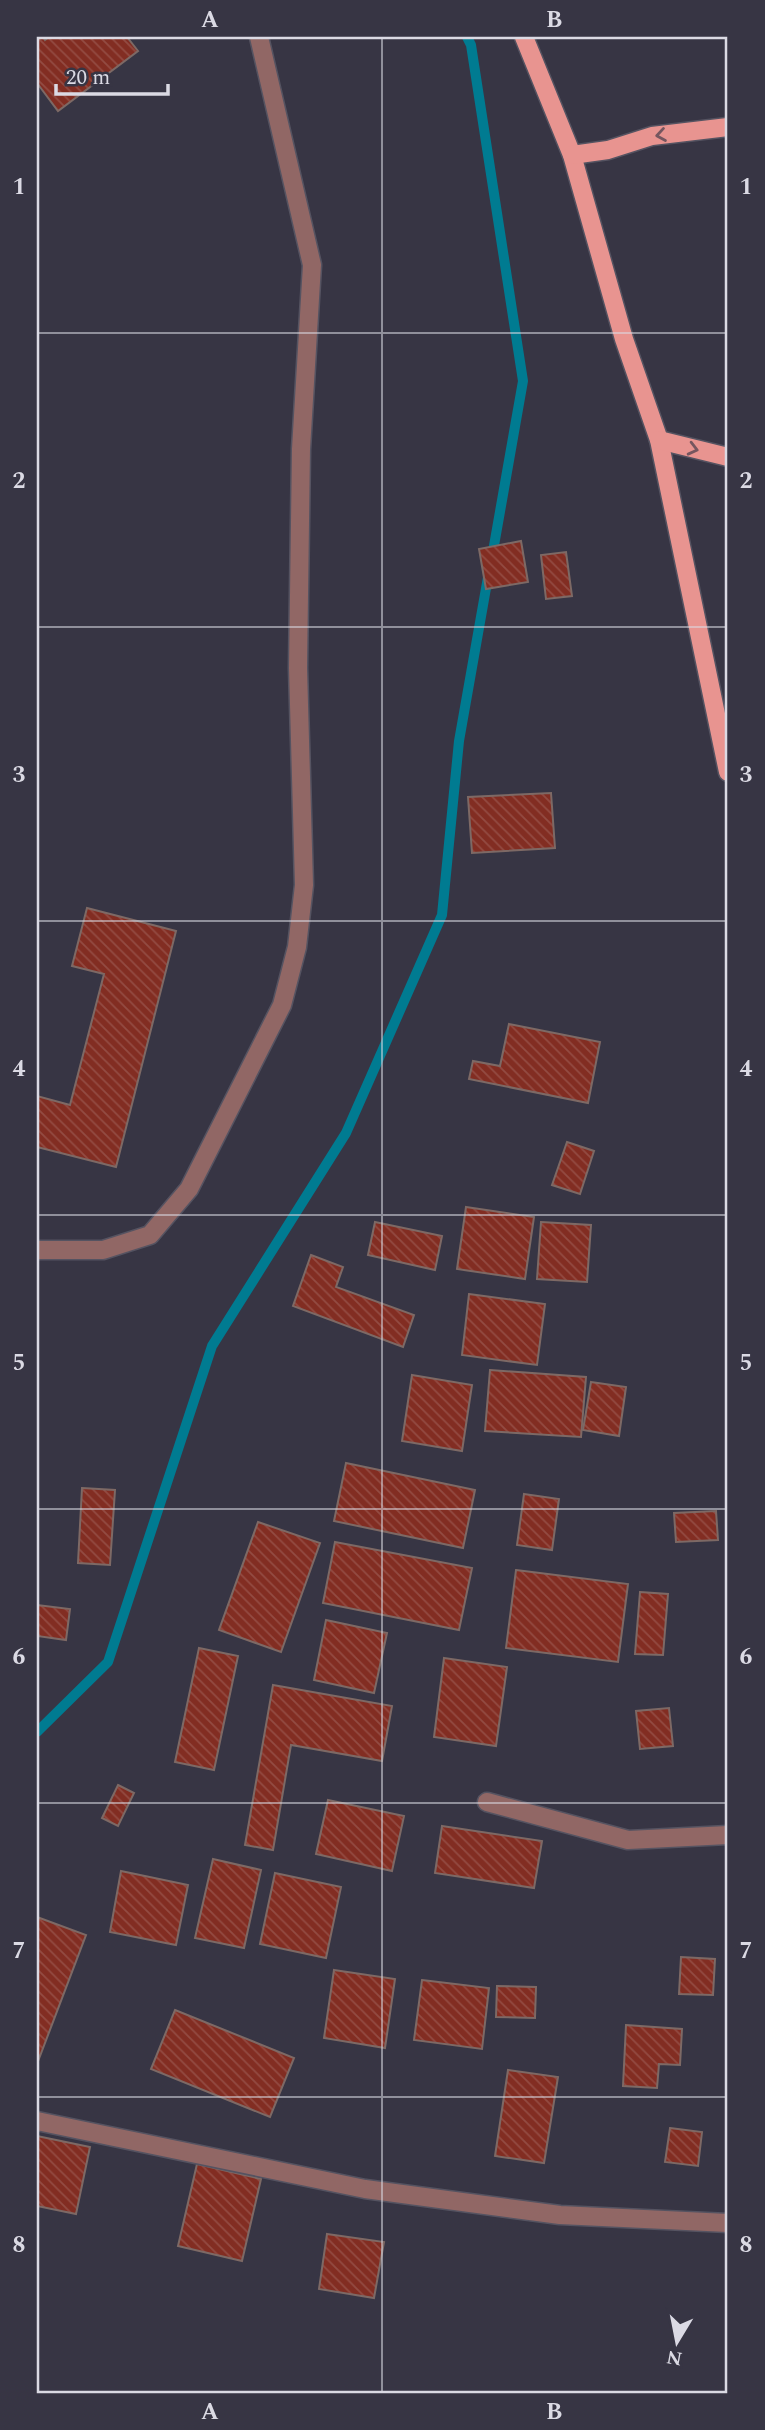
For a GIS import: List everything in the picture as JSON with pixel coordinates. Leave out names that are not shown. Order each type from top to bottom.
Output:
[{"type":"main road","points":[[524,37],[572,155],[624,339],[659,440],[727,758]]},
{"type":"main road","points":[[572,155],[608,150],[652,136],[728,127]]},
{"type":"main road","points":[[659,440],[728,457]]},
{"type":"street","points":[[37,1250],[103,1250],[150,1235],[189,1188],[202,1164],[282,1005],[297,947],[303,885],[299,668],[301,449],[312,265],[259,37]]},
{"type":"street","points":[[487,1802],[628,1840],[728,1836]]},
{"type":"street","points":[[37,2121],[365,2189],[560,2215],[728,2223]]},
{"type":"building","points":[[37,37],[43,37],[45,40],[49,37],[127,37],[138,51],[58,111],[37,83]]},
{"type":"building","points":[[521,541],[528,582],[486,589],[479,549]]},
{"type":"building","points":[[566,552],[572,596],[546,599],[541,555]]},
{"type":"building","points":[[551,793],[555,848],[472,853],[468,797]]},
{"type":"building","points":[[87,908],[176,931],[116,1167],[37,1147],[37,1096],[70,1105],[104,974],[72,966]]},
{"type":"building","points":[[509,1024],[600,1042],[588,1103],[469,1079],[473,1061],[500,1066]]},
{"type":"building","points":[[567,1142],[594,1151],[580,1194],[552,1185]]},
{"type":"building","points":[[466,1207],[534,1217],[525,1279],[457,1269]]},
{"type":"building","points":[[375,1222],[442,1236],[435,1270],[368,1255]]},
{"type":"building","points":[[541,1222],[591,1225],[587,1282],[537,1279]]},
{"type":"building","points":[[311,1255],[343,1267],[336,1287],[414,1315],[403,1347],[293,1306]]},
{"type":"building","points":[[469,1294],[545,1304],[537,1365],[462,1355]]},
{"type":"building","points":[[490,1370],[586,1377],[581,1437],[485,1431]]},
{"type":"building","points":[[412,1375],[472,1385],[462,1451],[402,1441]]},
{"type":"building","points":[[591,1382],[626,1387],[619,1436],[583,1430]]},
{"type":"building","points":[[346,1463],[475,1490],[463,1548],[334,1521]]},
{"type":"building","points":[[82,1488],[115,1490],[110,1565],[78,1563]]},
{"type":"building","points":[[524,1494],[559,1499],[552,1550],[517,1545]]},
{"type":"building","points":[[716,1511],[718,1540],[676,1542],[674,1513]]},
{"type":"building","points":[[258,1522],[320,1543],[281,1652],[219,1630]]},
{"type":"building","points":[[335,1542],[472,1568],[459,1630],[323,1603]]},
{"type":"building","points":[[516,1570],[628,1584],[618,1662],[506,1648]]},
{"type":"building","points":[[640,1592],[668,1594],[663,1655],[635,1654]]},
{"type":"building","points":[[37,1605],[70,1609],[66,1640],[37,1636]]},
{"type":"building","points":[[326,1620],[387,1633],[374,1693],[314,1680]]},
{"type":"building","points":[[199,1648],[238,1656],[214,1770],[175,1762]]},
{"type":"building","points":[[444,1658],[507,1667],[496,1746],[434,1737]]},
{"type":"building","points":[[273,1685],[392,1706],[382,1761],[291,1745],[273,1850],[245,1845]]},
{"type":"building","points":[[669,1708],[673,1746],[640,1749],[636,1711]]},
{"type":"building","points":[[118,1785],[134,1793],[118,1826],[102,1818]]},
{"type":"building","points":[[328,1800],[404,1816],[392,1871],[316,1854]]},
{"type":"building","points":[[442,1826],[542,1841],[534,1888],[435,1873]]},
{"type":"building","points":[[213,1859],[261,1870],[244,1948],[195,1938]]},
{"type":"building","points":[[121,1871],[188,1885],[176,1945],[110,1932]]},
{"type":"building","points":[[275,1873],[341,1887],[326,1958],[260,1944]]},
{"type":"building","points":[[37,1917],[86,1935],[37,2064]]},
{"type":"building","points":[[681,1957],[715,1959],[713,1995],[679,1994]]},
{"type":"building","points":[[334,1970],[395,1979],[385,2048],[324,2038]]},
{"type":"building","points":[[422,1980],[489,1988],[482,2049],[414,2040]]},
{"type":"building","points":[[497,1986],[536,1987],[535,2018],[496,2017]]},
{"type":"building","points":[[175,2010],[294,2058],[270,2117],[151,2069]]},
{"type":"building","points":[[626,2025],[682,2029],[680,2065],[659,2064],[657,2088],[623,2086]]},
{"type":"building","points":[[508,2070],[558,2077],[544,2163],[495,2156]]},
{"type":"building","points":[[670,2128],[702,2132],[698,2166],[665,2162]]},
{"type":"building","points":[[37,2136],[90,2147],[76,2214],[37,2206]]},
{"type":"building","points":[[197,2164],[261,2179],[242,2261],[178,2246]]},
{"type":"building","points":[[327,2234],[384,2242],[374,2298],[319,2289]]},
{"type":"waterway","points":[[467,37],[471,45],[523,381],[492,557]]},
{"type":"waterway","points":[[37,1732],[108,1662],[212,1346],[346,1133],[442,915],[459,741],[488,577]]}]
